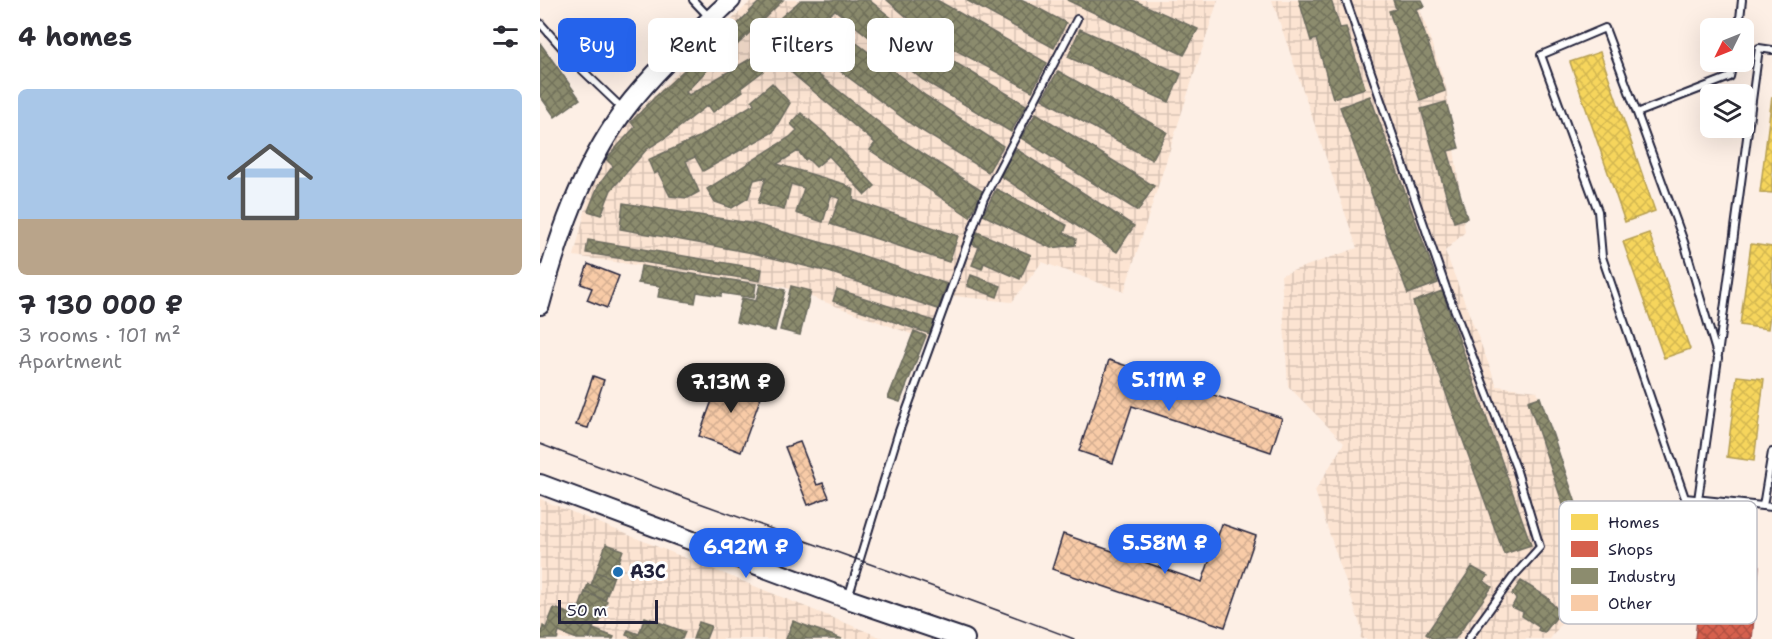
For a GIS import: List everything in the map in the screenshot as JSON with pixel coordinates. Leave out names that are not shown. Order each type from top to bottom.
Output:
[{"type":"street","points":[[712,18],[731,0]]},
{"type":"street","points":[[540,306],[563,229],[607,135],[624,110],[659,72]]},
{"type":"street","points":[[540,484],[848,599],[965,639]]},
{"type":"lane","points":[[693,0],[710,18]]},
{"type":"lane","points":[[1346,0],[1446,288],[1516,468],[1540,547],[1513,577],[1468,639]]},
{"type":"lane","points":[[1739,18],[1742,0]]},
{"type":"lane","points":[[848,599],[899,431],[984,198],[1077,19]]},
{"type":"lane","points":[[540,23],[577,65],[624,110]]},
{"type":"lane","points":[[1709,501],[1685,498],[1602,257],[1598,211],[1541,55],[1605,28],[1684,242],[1718,358]]},
{"type":"lane","points":[[1698,500],[1759,48],[1772,50]]},
{"type":"lane","points":[[1637,113],[1730,77],[1731,72]]},
{"type":"lane","points":[[1763,506],[1772,452]]},
{"type":"lane","points":[[1757,505],[1772,507]]},
{"type":"shaded area","points":[[752,0],[1218,0],[1124,292],[1042,262],[1012,302],[953,296],[933,342],[784,287],[574,256],[592,183],[612,146],[631,118],[678,72],[738,72],[738,18],[734,18]]},
{"type":"shaded area","points":[[1272,0],[1417,0],[1446,87],[1465,232],[1445,251],[1497,386],[1537,391],[1576,501],[1559,501],[1559,624],[1561,624],[1550,639],[1360,639],[1362,630],[1315,491],[1344,443],[1288,386],[1281,275],[1357,248]]},
{"type":"shaded area","points":[[540,499],[885,639],[540,639]]},
{"type":"building: Homes","points":[[1600,52],[1655,211],[1625,222],[1570,62]]},
{"type":"building: Homes","points":[[1772,96],[1772,193],[1760,192]]},
{"type":"building: Homes","points":[[1649,233],[1690,349],[1664,358],[1623,242]]},
{"type":"building: Homes","points":[[1751,244],[1772,247],[1772,301],[1768,329],[1740,325]]},
{"type":"building: Homes","points":[[1737,376],[1764,379],[1754,461],[1727,457]]},
{"type":"building: Shops","points":[[1697,624],[1753,624],[1752,639],[1695,639]]},
{"type":"building: Industry","points":[[761,0],[783,0],[765,18],[750,18],[750,32],[738,44],[738,24]]},
{"type":"building: Industry","points":[[801,0],[869,0],[892,18],[867,18],[867,35],[855,26],[855,18],[845,18],[835,10],[825,18],[781,17]]},
{"type":"building: Industry","points":[[887,0],[937,0],[1047,63],[1032,91],[954,49],[954,18],[908,18]]},
{"type":"building: Industry","points":[[966,0],[1023,0],[1066,23],[1054,48]]},
{"type":"building: Industry","points":[[1067,0],[1133,0],[1198,29],[1184,55]]},
{"type":"building: Industry","points":[[1299,0],[1331,0],[1340,28],[1346,27],[1365,88],[1333,98],[1316,39],[1311,41]]},
{"type":"building: Industry","points":[[1393,0],[1422,0],[1425,6],[1416,9],[1445,91],[1420,100],[1389,11],[1396,9]]},
{"type":"building: Industry","points":[[1080,29],[1181,74],[1169,102],[1068,57]]},
{"type":"building: Industry","points":[[855,42],[867,51],[867,72],[895,72],[926,96],[1003,146],[988,172],[911,124],[841,72],[855,72]]},
{"type":"building: Industry","points":[[540,43],[558,68],[558,72],[561,72],[580,99],[555,117],[540,96]]},
{"type":"building: Industry","points":[[750,59],[750,72],[762,72],[741,88],[743,91],[713,112],[708,105],[647,149],[611,190],[601,215],[588,211],[598,186],[613,166],[606,159],[635,127],[631,122],[682,72],[705,72],[686,92],[689,95],[728,72],[738,72],[738,66]]},
{"type":"building: Industry","points":[[954,62],[1026,105],[1011,132],[913,72],[954,72]]},
{"type":"building: Industry","points":[[1058,71],[1167,132],[1152,160],[1042,99]]},
{"type":"building: Industry","points":[[791,72],[815,72],[900,139],[982,191],[970,217],[870,150],[875,143]]},
{"type":"building: Industry","points":[[772,83],[790,103],[773,132],[703,171],[695,157],[686,161],[699,192],[688,198],[670,196],[658,172],[654,174],[648,160],[699,137],[754,104],[752,100]]},
{"type":"building: Industry","points":[[1370,96],[1438,283],[1408,294],[1340,107]]},
{"type":"building: Industry","points":[[1446,102],[1459,148],[1448,151],[1467,218],[1454,222],[1421,109]]},
{"type":"building: Industry","points":[[801,113],[828,136],[875,186],[865,195],[829,156],[816,167],[807,158],[805,160],[798,151],[777,164],[844,184],[854,190],[853,200],[958,236],[949,262],[830,224],[840,198],[831,196],[823,222],[796,213],[804,188],[791,184],[784,210],[758,203],[766,177],[754,180],[748,198],[732,208],[715,202],[707,189],[790,137],[797,130],[791,124]]},
{"type":"building: Industry","points":[[1036,113],[1154,186],[1138,211],[1021,138]]},
{"type":"building: Industry","points":[[1016,149],[1134,226],[1117,252],[999,175]]},
{"type":"building: Industry","points":[[996,189],[1067,225],[1064,233],[1076,239],[1075,245],[1051,248],[983,215]]},
{"type":"building: Industry","points":[[623,203],[755,224],[834,246],[947,284],[938,309],[829,272],[753,253],[620,229]]},
{"type":"building: Industry","points":[[977,232],[1031,255],[1020,279],[984,263],[982,269],[972,265],[979,247],[972,244]]},
{"type":"building: Industry","points":[[588,240],[762,269],[760,281],[586,253]]},
{"type":"building: Industry","points":[[641,266],[756,284],[754,298],[697,292],[695,303],[658,297],[660,286],[638,283]]},
{"type":"building: Industry","points":[[971,275],[1001,286],[997,297],[967,286]]},
{"type":"building: Industry","points":[[760,284],[785,290],[775,331],[736,322],[742,298],[756,301]]},
{"type":"building: Industry","points":[[791,286],[811,291],[800,335],[780,330]]},
{"type":"building: Industry","points":[[837,289],[937,322],[933,335],[833,301]]},
{"type":"building: Industry","points":[[1442,291],[1531,545],[1504,554],[1413,302]]},
{"type":"building: Industry","points":[[914,331],[926,336],[900,402],[888,398]]},
{"type":"building: Industry","points":[[1540,397],[1575,501],[1562,501],[1528,401]]},
{"type":"building: Industry","points":[[606,544],[623,550],[613,578],[596,572]]},
{"type":"building: Industry","points":[[1472,567],[1488,576],[1484,581],[1492,587],[1455,639],[1433,639],[1426,634]]},
{"type":"building: Industry","points":[[596,572],[613,578],[608,592],[591,585]]},
{"type":"building: Industry","points":[[1521,581],[1547,597],[1559,609],[1559,614],[1544,633],[1522,616],[1523,612],[1512,607],[1516,599],[1512,594]]},
{"type":"building: Industry","points":[[588,584],[608,592],[605,600],[585,592]]},
{"type":"building: Industry","points":[[585,592],[607,601],[599,624],[595,623],[589,639],[577,639],[559,632],[557,639],[540,639],[543,626],[546,628],[554,608],[576,616]]},
{"type":"building: Industry","points":[[645,617],[685,632],[682,639],[637,639],[626,635],[628,630],[639,634]]},
{"type":"building: Industry","points":[[793,621],[842,639],[786,639]]},
{"type":"building: Industry","points":[[699,622],[711,626],[706,639],[693,639]]},
{"type":"building: Industry","points":[[593,629],[614,637],[613,639],[589,639]]},
{"type":"building: Other","points":[[588,264],[619,276],[607,308],[587,300],[592,288],[581,284]]},
{"type":"building: Other","points":[[1109,360],[1282,418],[1271,452],[1132,406],[1113,463],[1079,451]]},
{"type":"building: Other","points":[[593,376],[604,380],[588,428],[576,425]]},
{"type":"building: Other","points":[[721,376],[763,391],[741,452],[699,436]]},
{"type":"building: Other","points":[[800,442],[817,485],[823,483],[829,497],[808,505],[785,447]]},
{"type":"building: Other","points":[[1222,524],[1256,536],[1225,627],[1052,569],[1063,534],[1202,582]]},
{"type":"tram line","points":[[540,444],[1074,639]]},
{"type":"place","name":"АЗС","points":[[618,572]]}]
